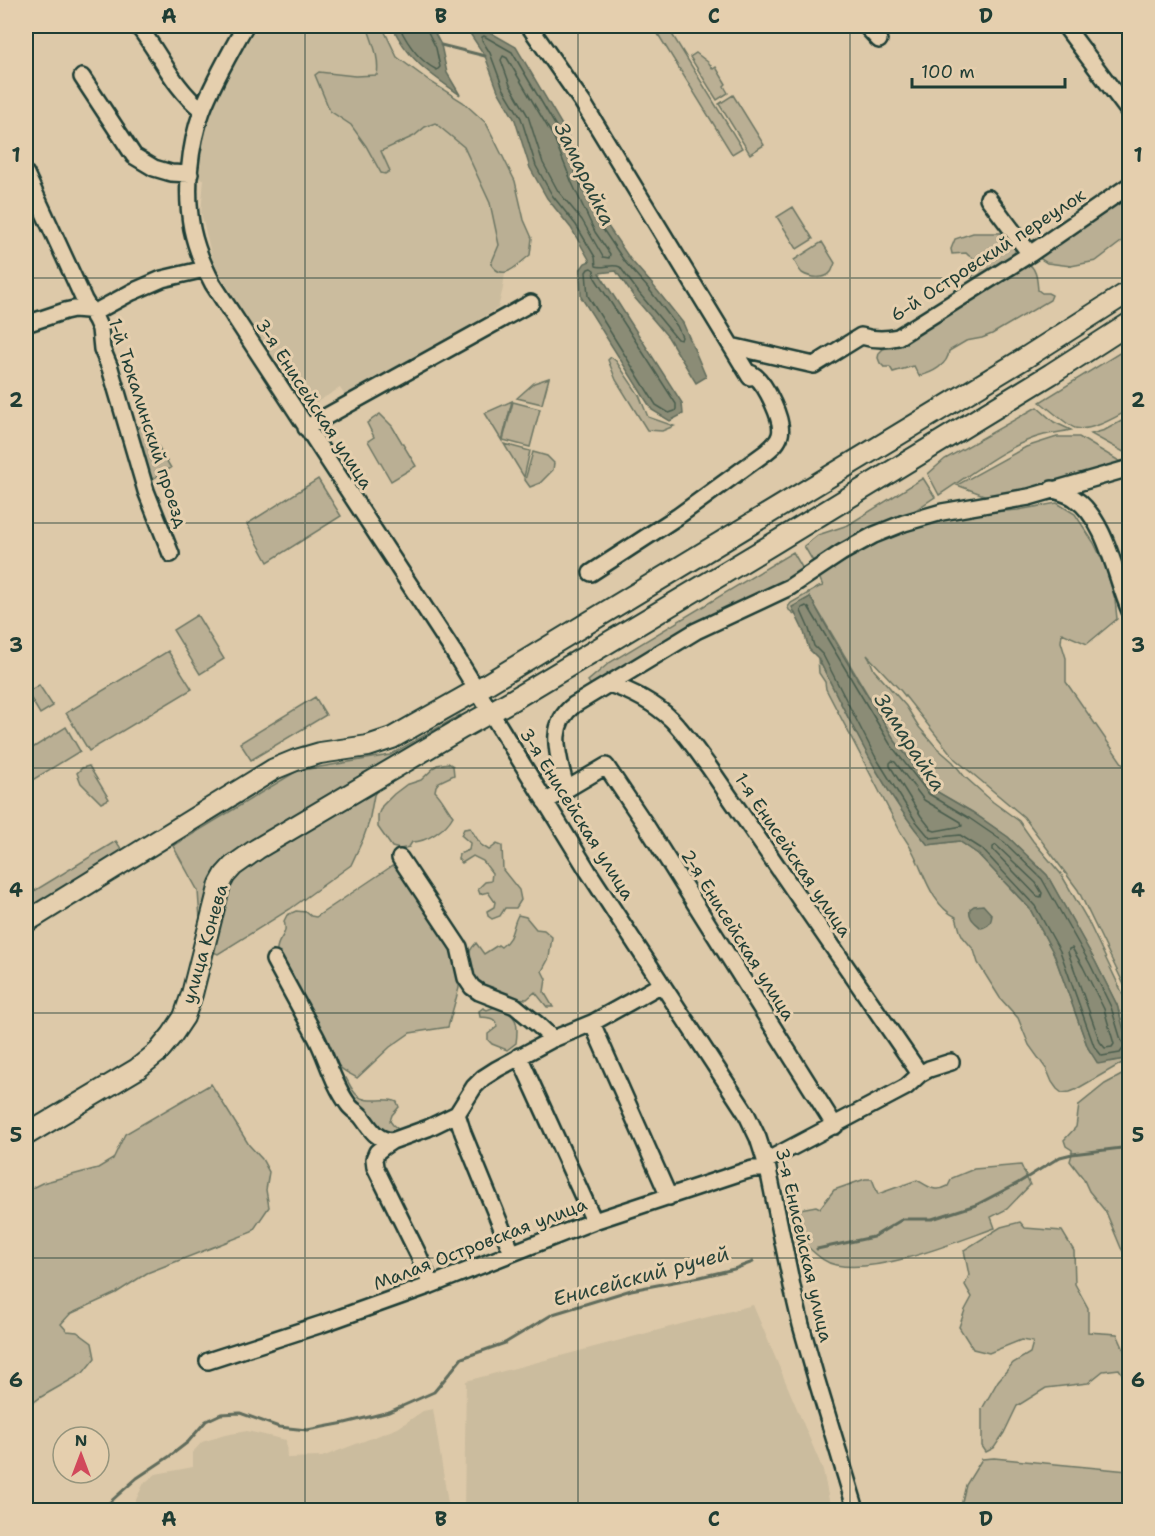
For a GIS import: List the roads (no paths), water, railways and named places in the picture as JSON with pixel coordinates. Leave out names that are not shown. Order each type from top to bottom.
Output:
[{"type":"main road","points":[[26,922],[274,769],[320,753],[368,747],[392,738],[477,690],[1025,358],[1130,291]]},
{"type":"main road","name":"улица Конева","points":[[26,1135],[137,1069],[158,1052],[172,1035],[184,1017],[220,885],[232,866],[362,786],[771,545],[1130,323]]},
{"type":"street","points":[[138,26],[172,79],[188,99],[202,110]]},
{"type":"street","name":"3-я Енисейская улица","points":[[245,26],[202,110],[196,130],[189,201],[192,229],[205,268],[306,428],[453,651],[588,871],[746,1113],[767,1165],[801,1325],[856,1510]]},
{"type":"street","points":[[529,26],[583,103],[748,374],[754,374],[760,382],[781,424],[781,433],[777,441],[756,460],[677,517],[591,573]]},
{"type":"street","points":[[866,26],[879,40]]},
{"type":"street","points":[[1065,26],[1130,113]]},
{"type":"street","points":[[82,77],[134,156],[154,168],[171,173],[190,174]]},
{"type":"street","name":"1-й Тюкалинский проезд","points":[[26,174],[84,300],[100,329],[102,349],[110,368],[146,491],[171,554]]},
{"type":"street","name":"6-й Островский переулок","points":[[731,346],[814,365],[861,336],[874,340],[898,337],[1030,255],[1130,185]]},
{"type":"street","points":[[988,198],[1030,255]]},
{"type":"street","points":[[26,324],[74,309],[97,311],[162,279],[205,268]]},
{"type":"street","points":[[306,428],[531,303]]},
{"type":"street","points":[[545,802],[566,789],[556,733],[565,712],[696,631],[790,587],[841,553],[874,535],[904,523],[942,512],[1029,497],[1130,468]]},
{"type":"street","points":[[1052,489],[1073,498],[1086,510],[1098,527],[1113,559],[1130,612]]},
{"type":"street","name":"1-я Енисейская улица","points":[[609,684],[624,689],[653,705],[670,718],[685,735],[920,1074]]},
{"type":"street","name":"2-я Енисейская улица","points":[[566,789],[606,766],[835,1126]]},
{"type":"street","points":[[400,858],[459,946],[466,978],[472,987],[479,993],[515,1006],[553,1039]]},
{"type":"street","points":[[274,960],[317,1038],[340,1092],[348,1105],[380,1138],[392,1141]]},
{"type":"street","points":[[431,1285],[375,1167],[374,1160],[377,1152],[392,1141],[428,1128],[457,1114],[474,1087],[483,1078],[519,1056],[592,1023],[662,984]]},
{"type":"street","points":[[592,1023],[669,1197]]},
{"type":"street","points":[[519,1056],[594,1221]]},
{"type":"street","name":"Малая Островская улица","points":[[208,1361],[431,1285],[594,1221],[767,1165],[906,1087],[920,1074],[951,1062]]},
{"type":"street","points":[[457,1114],[512,1253]]},
{"type":"water","points":[[392,26],[431,26],[441,45],[447,73],[460,95],[429,73],[413,57]]},
{"type":"water","points":[[465,26],[486,30],[516,47],[566,132],[607,225],[630,259],[683,323],[706,377],[696,383],[668,337],[634,297],[616,271],[599,273],[682,403],[683,414],[670,421],[652,410],[581,297],[580,270],[585,263],[590,261],[571,228],[547,198],[530,168],[515,120],[498,91],[485,56]]},
{"type":"water","points":[[810,597],[895,741],[934,790],[972,812],[1008,837],[1047,875],[1117,1005],[1129,1048],[1124,1059],[1098,1064],[1088,1048],[1054,954],[1030,909],[978,854],[959,841],[928,845],[896,802],[868,755],[818,658],[809,649],[792,607]]},
{"type":"water","points":[[983,905],[992,915],[989,924],[981,928],[972,920],[970,909]]},
{"type":"waterway","name":"Замарайка","points":[[441,45],[485,56]]},
{"type":"waterway","name":"Енисейский ручей","points":[[817,1249],[873,1237],[903,1219],[932,1219],[976,1205],[1060,1157],[1130,1147]]},
{"type":"waterway","name":"Енисейский ручей","points":[[103,1510],[137,1478],[188,1442],[206,1421],[221,1414],[240,1413],[279,1427],[307,1430],[389,1412],[434,1392],[462,1358],[505,1343],[553,1314],[631,1290],[700,1277],[753,1262]]}]
